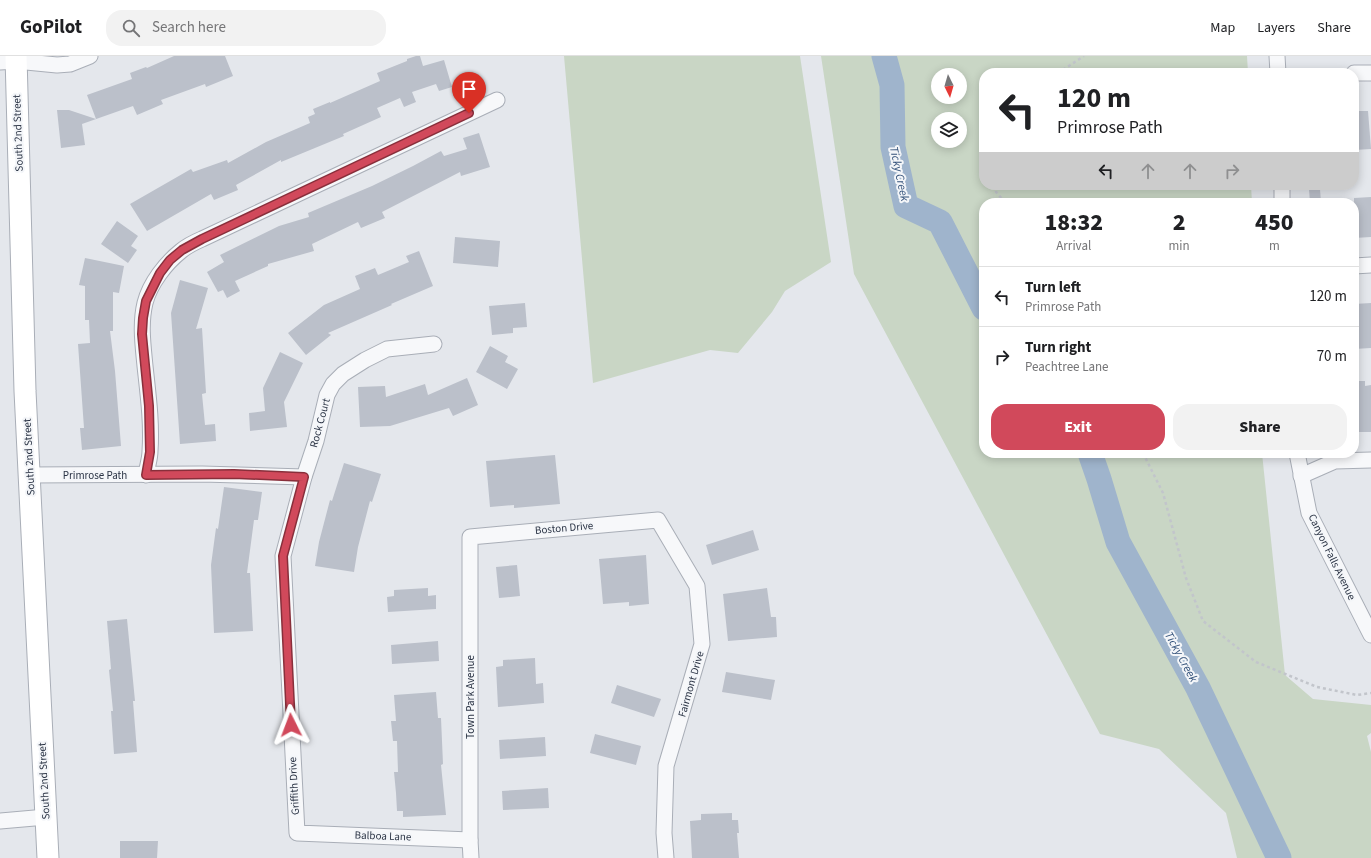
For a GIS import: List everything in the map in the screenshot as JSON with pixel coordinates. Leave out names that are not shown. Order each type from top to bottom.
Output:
[{"type":"main road","name":"South 2nd Street","points":[[11,60],[48,858]]},
{"type":"street","points":[[11,60],[57,65],[70,64],[90,56]]},
{"type":"street","points":[[1277,56],[1278,68]]},
{"type":"street","points":[[1359,73],[1371,73]]},
{"type":"street","points":[[146,475],[150,452],[149,406],[142,334],[143,318],[146,301],[152,287],[170,260],[182,250],[202,239],[497,100]]},
{"type":"street","points":[[1359,266],[1371,265]]},
{"type":"street","name":"Rock Court","points":[[304,477],[316,441],[327,395],[333,384],[343,374],[365,360],[387,349],[434,344]]},
{"type":"street","name":"Canyon Falls Avenue","points":[[1298,458],[1309,513],[1371,635]]},
{"type":"street","points":[[1301,476],[1335,461],[1371,460]]},
{"type":"street","name":"Primrose Path","points":[[30,475],[208,474],[304,477]]},
{"type":"street","name":"Griffith Drive","points":[[297,833],[283,556],[304,477]]},
{"type":"street","name":"Boston Drive","points":[[470,537],[658,520]]},
{"type":"street","name":"Fairmont Drive","points":[[658,520],[697,586],[702,644],[666,766],[664,833],[666,858]]},
{"type":"street","name":"Town Park Avenue","points":[[470,537],[470,840],[472,858]]},
{"type":"street","points":[[0,821],[46,817]]},
{"type":"street","name":"Balboa Lane","points":[[297,833],[470,840]]},
{"type":"path","points":[[1066,68],[1084,56]]},
{"type":"path","points":[[1146,458],[1163,493],[1186,578],[1203,621],[1256,662],[1317,687],[1357,695],[1371,693]]},
{"type":"green space","points":[[564,56],[800,56],[831,262],[785,291],[772,312],[738,353],[710,350],[593,383]]},
{"type":"green space","points":[[821,56],[1247,56],[1248,68],[979,68],[979,190],[1251,190],[1252,198],[979,198],[979,458],[1263,458],[1285,675],[1313,699],[1371,705],[1371,733],[1367,736],[1371,752],[1371,858],[1237,858],[1226,813],[1159,749],[1100,734],[854,274]]},
{"type":"building","points":[[174,56],[225,56],[233,76],[206,87],[205,84],[161,100],[163,104],[137,115],[133,106],[82,124],[85,145],[61,148],[57,110],[69,110],[96,119],[87,95],[132,79],[130,73],[146,67],[147,68]]},
{"type":"building","points":[[416,56],[420,56],[423,66],[444,60],[452,87],[439,91],[436,84],[412,92],[416,102],[404,107],[400,98],[377,108],[381,117],[343,134],[344,136],[281,162],[281,160],[236,185],[238,190],[214,200],[211,194],[147,231],[130,204],[191,169],[193,172],[227,160],[228,163],[266,142],[310,123],[308,117],[315,114],[313,109],[380,81],[377,73]]},
{"type":"building","points":[[1359,111],[1368,111],[1371,149],[1359,150]]},
{"type":"building","points":[[479,133],[490,167],[461,176],[460,172],[382,212],[385,218],[361,228],[358,222],[312,244],[314,251],[268,264],[268,266],[235,281],[240,291],[227,298],[223,290],[218,292],[207,272],[224,262],[220,255],[279,226],[309,217],[308,213],[372,186],[441,151],[444,156],[467,149],[463,138]]},
{"type":"building","points":[[1309,190],[1320,190],[1321,198],[1310,198]]},
{"type":"building","points":[[1371,197],[1371,237],[1359,238],[1359,198],[1354,198]]},
{"type":"building","points":[[117,221],[138,236],[131,246],[137,250],[128,263],[101,244]]},
{"type":"building","points":[[455,237],[500,241],[498,267],[453,263]]},
{"type":"building","points":[[419,251],[433,286],[328,333],[331,335],[306,355],[288,333],[324,305],[360,289],[355,276],[375,268],[378,275],[409,262],[406,256]]},
{"type":"building","points":[[85,258],[124,266],[119,293],[113,292],[113,331],[110,331],[121,446],[82,450],[80,428],[84,428],[78,344],[90,343],[89,320],[85,320],[85,286],[79,285]]},
{"type":"building","points":[[180,280],[208,288],[196,329],[202,328],[206,393],[202,394],[205,425],[215,424],[216,441],[180,444],[171,313]]},
{"type":"building","points":[[525,303],[527,327],[513,328],[513,333],[492,335],[489,306]]},
{"type":"building","points":[[1371,303],[1371,348],[1359,349],[1359,304]]},
{"type":"building","points":[[490,346],[508,356],[505,362],[518,369],[507,389],[476,372]]},
{"type":"building","points":[[280,352],[303,363],[284,402],[287,427],[250,431],[249,413],[265,411],[263,388]]},
{"type":"building","points":[[467,378],[478,405],[453,416],[449,408],[390,426],[360,427],[358,387],[385,386],[386,397],[425,384],[428,395]]},
{"type":"building","points":[[1359,381],[1365,381],[1365,386],[1371,385],[1371,432],[1359,432]]},
{"type":"building","points":[[555,455],[560,504],[514,508],[514,505],[490,507],[486,461]]},
{"type":"building","points":[[344,463],[381,474],[372,502],[370,501],[358,547],[354,572],[315,566],[319,542],[330,500],[332,501]]},
{"type":"building","points":[[224,487],[262,492],[258,520],[254,520],[247,573],[250,573],[253,631],[214,633],[211,565]]},
{"type":"building","points":[[753,530],[759,550],[712,565],[706,545]]},
{"type":"building","points":[[646,555],[649,604],[629,606],[629,602],[603,604],[599,559]]},
{"type":"building","points":[[517,565],[520,596],[499,598],[496,567]]},
{"type":"building","points":[[428,588],[428,596],[436,595],[436,609],[388,612],[387,597],[394,596],[394,590]]},
{"type":"building","points":[[767,588],[771,617],[776,617],[777,637],[728,641],[723,594]]},
{"type":"building","points":[[127,619],[135,701],[133,701],[137,752],[114,754],[111,711],[113,711],[109,670],[111,669],[107,621]]},
{"type":"building","points":[[438,641],[439,661],[392,664],[391,645]]},
{"type":"building","points":[[535,658],[536,684],[543,683],[544,703],[498,707],[496,667],[503,666],[503,660]]},
{"type":"building","points":[[726,672],[775,680],[771,700],[722,692]]},
{"type":"building","points":[[617,685],[661,699],[654,717],[611,703]]},
{"type":"building","points":[[436,692],[438,718],[441,718],[443,764],[441,765],[446,815],[403,817],[403,811],[397,811],[394,772],[398,772],[397,741],[393,741],[391,721],[396,721],[394,695]]},
{"type":"building","points":[[595,734],[641,746],[636,765],[590,753]]},
{"type":"building","points":[[545,737],[546,756],[500,759],[499,740]]},
{"type":"building","points":[[548,788],[549,808],[503,810],[502,791]]},
{"type":"building","points":[[732,813],[732,820],[738,820],[739,833],[737,833],[739,858],[692,858],[690,821],[701,820],[701,814]]},
{"type":"building","points":[[120,841],[158,841],[157,858],[120,858]]},
{"type":"waterway","name":"Ticky Creek","points":[[884,56],[892,85],[893,147],[906,206],[940,222],[979,298]]},
{"type":"waterway","name":"Ticky Creek","points":[[1092,458],[1118,542],[1198,688],[1279,858]]},
{"type":"route","points":[[291,725],[283,556],[304,477],[234,474],[146,475],[150,452],[149,406],[142,334],[146,301],[160,273],[170,260],[182,250],[202,239],[469,113]]}]
